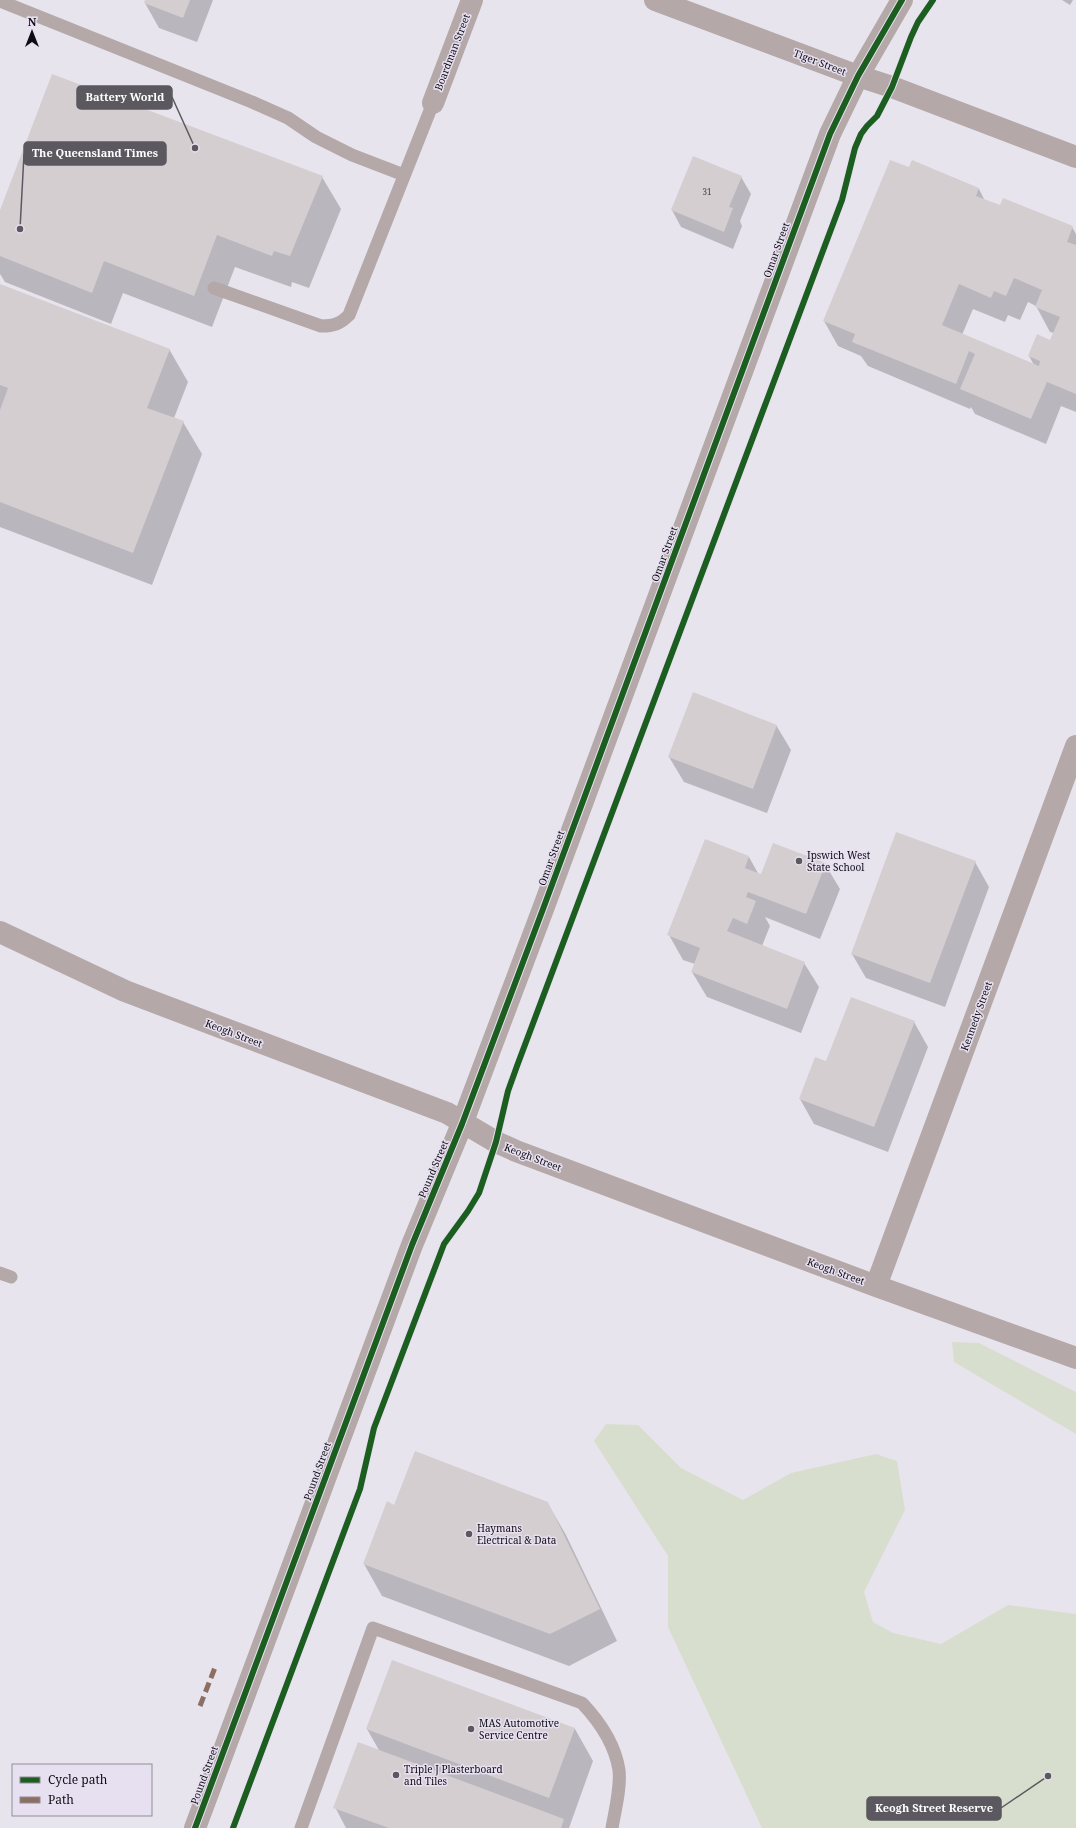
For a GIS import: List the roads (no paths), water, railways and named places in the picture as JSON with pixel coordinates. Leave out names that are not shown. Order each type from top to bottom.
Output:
[{"type":"street","name":"Boardman Street","points":[[433,103],[472,0]]},
{"type":"street","name":"Tiger Street","points":[[655,0],[858,76],[900,89],[1076,156]]},
{"type":"street","name":"Omar Street","points":[[462,1124],[827,142],[858,76],[902,0]]},
{"type":"street","name":"Kennedy Street","points":[[876,1286],[1076,746]]},
{"type":"street","name":"Keogh Street","points":[[0,932],[125,992],[447,1113],[462,1124],[516,1152],[876,1286],[1076,1358]]},
{"type":"street","name":"Pound Street","points":[[194,1828],[412,1245],[462,1124]]},
{"type":"lane","points":[[0,1],[252,102],[288,118],[316,137],[352,155],[404,175]]},
{"type":"lane","points":[[214,288],[321,326],[332,326],[341,323],[349,315],[433,103]]},
{"type":"lane","points":[[301,1828],[372,1628],[582,1703],[596,1718],[613,1748],[619,1770],[612,1828]]},
{"type":"place","name":"Battery World","points":[[195,148]]},
{"type":"place","name":"The Queensland Times","points":[[20,229]]},
{"type":"place","name":"Ipswich West State School","points":[[799,861]]},
{"type":"place","name":"Haymans Electrical & Data","points":[[469,1534]]},
{"type":"place","name":"MAS Automotive Service Centre","points":[[471,1729]]},
{"type":"place","name":"Triple J Plasterboard and Tiles","points":[[396,1775]]},
{"type":"place","name":"Keogh Street Reserve","points":[[1048,1776]]}]
